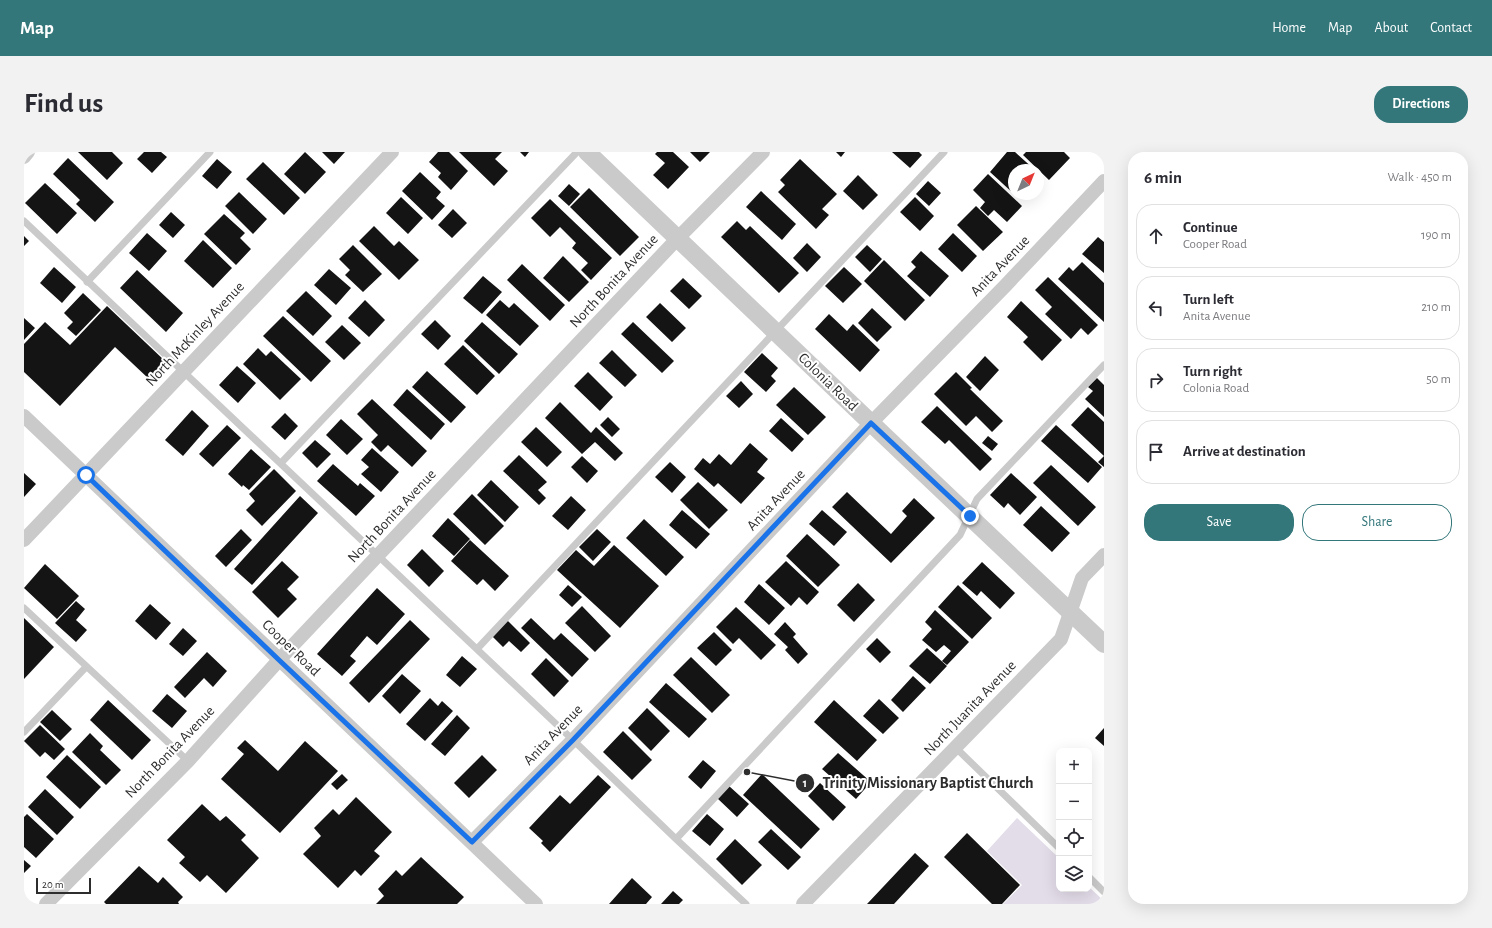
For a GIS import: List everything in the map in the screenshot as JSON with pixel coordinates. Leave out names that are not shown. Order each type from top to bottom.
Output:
[{"type":"street","points":[[24,156],[28,152]]},
{"type":"street","name":"North McKinley Avenue","points":[[24,540],[392,152]]},
{"type":"street","name":"Colonia Road","points":[[587,152],[1104,644]]},
{"type":"street","name":"North Bonita Avenue","points":[[46,904],[188,761],[279,660],[677,239],[763,152]]},
{"type":"street","name":"Anita Avenue","points":[[472,842],[573,740],[871,423],[1006,285],[1104,181]]},
{"type":"street","name":"Cooper Road","points":[[24,416],[536,904]]},
{"type":"street","name":"North Juanita Avenue","points":[[803,904],[1061,639],[1082,578],[1104,555]]},
{"type":"lane","points":[[87,282],[210,152]]},
{"type":"lane","points":[[282,463],[577,152]]},
{"type":"lane","points":[[477,649],[944,152]]},
{"type":"lane","points":[[24,221],[87,282],[282,463],[378,556],[746,904]]},
{"type":"lane","points":[[676,839],[960,534],[977,499],[1104,365]]},
{"type":"lane","points":[[24,608],[188,761]]},
{"type":"lane","points":[[24,732],[86,667]]},
{"type":"lane","points":[[955,747],[1056,845]]},
{"type":"lane","points":[[1092,880],[1104,892]]},
{"type":"shaded area","points":[[1017,818],[1056,855],[1056,892],[1092,892],[1092,890],[1104,901],[1104,904],[1003,904],[1022,885],[987,851]]},
{"type":"building","points":[[78,152],[112,152],[123,163],[107,180]]},
{"type":"building","points":[[144,152],[161,152],[167,157],[152,173],[137,159]]},
{"type":"building","points":[[305,152],[326,172],[305,194],[284,174]]},
{"type":"building","points":[[322,152],[345,152],[334,164]]},
{"type":"building","points":[[438,152],[449,152],[468,171],[451,190],[438,177],[441,173],[429,162]]},
{"type":"building","points":[[459,152],[502,152],[495,159],[508,171],[494,186]]},
{"type":"building","points":[[520,152],[529,152],[525,157]]},
{"type":"building","points":[[657,152],[673,152],[689,167],[668,189],[653,175],[665,163],[655,154]]},
{"type":"building","points":[[690,152],[710,152],[700,162]]},
{"type":"building","points":[[836,152],[845,152],[841,157]]},
{"type":"building","points":[[892,152],[919,152],[922,155],[910,168]]},
{"type":"building","points":[[1007,152],[1015,152],[1028,164],[1008,164],[1008,188],[990,172]]},
{"type":"building","points":[[1026,152],[1064,152],[1070,158],[1049,180],[1044,175],[1044,164],[1032,164],[1023,155]]},
{"type":"building","points":[[68,158],[114,202],[95,222],[76,204],[80,200],[53,174]]},
{"type":"building","points":[[217,159],[232,172],[217,189],[202,176]]},
{"type":"building","points":[[800,159],[837,194],[822,209],[829,215],[816,229],[778,192],[785,185],[780,180]]},
{"type":"building","points":[[263,162],[300,198],[284,215],[246,179]]},
{"type":"building","points":[[420,172],[441,192],[436,198],[445,206],[432,220],[402,191]]},
{"type":"building","points":[[988,174],[1008,193],[1008,200],[1016,200],[1022,206],[1007,222],[994,210],[988,216],[980,208],[985,202],[973,190]]},
{"type":"building","points":[[858,175],[878,195],[863,210],[843,191]]},
{"type":"building","points":[[928,181],[941,193],[929,206],[916,194]]},
{"type":"building","points":[[45,183],[77,213],[57,234],[25,203]]},
{"type":"building","points":[[569,184],[580,194],[569,206],[558,196]]},
{"type":"building","points":[[589,188],[639,237],[620,256],[570,207]]},
{"type":"building","points":[[761,191],[796,224],[782,240],[746,207]]},
{"type":"building","points":[[239,192],[267,219],[253,234],[225,206]]},
{"type":"building","points":[[401,197],[423,218],[408,234],[386,213]]},
{"type":"building","points":[[915,197],[934,216],[920,231],[900,212]]},
{"type":"building","points":[[550,199],[612,258],[591,280],[581,270],[588,263],[572,248],[576,243],[560,227],[550,237],[531,218]]},
{"type":"building","points":[[976,206],[1003,232],[983,251],[957,225]]},
{"type":"building","points":[[453,209],[467,223],[452,238],[438,225]]},
{"type":"building","points":[[171,212],[185,225],[173,238],[159,225]]},
{"type":"building","points":[[224,214],[245,233],[240,238],[251,249],[236,265],[204,234]]},
{"type":"building","points":[[737,221],[746,230],[750,226],[799,273],[779,293],[721,237]]},
{"type":"building","points":[[374,226],[394,246],[399,241],[419,260],[399,280],[359,241]]},
{"type":"building","points":[[147,233],[167,251],[149,271],[129,253]]},
{"type":"building","points":[[953,233],[977,256],[962,272],[938,249]]},
{"type":"building","points":[[24,236],[29,241],[24,246]]},
{"type":"building","points":[[1098,237],[1104,242],[1104,273],[1082,254]]},
{"type":"building","points":[[203,240],[232,268],[213,288],[184,261]]},
{"type":"building","points":[[807,243],[821,257],[807,272],[793,258]]},
{"type":"building","points":[[353,245],[382,274],[363,292],[345,275],[350,270],[339,259]]},
{"type":"building","points":[[867,245],[882,259],[870,272],[855,257]]},
{"type":"building","points":[[921,251],[949,276],[930,297],[907,276],[916,267],[911,262]]},
{"type":"building","points":[[563,256],[589,282],[569,302],[543,278]]},
{"type":"building","points":[[884,260],[925,300],[905,321],[864,281]]},
{"type":"building","points":[[1082,262],[1104,283],[1104,322],[1058,279],[1069,267],[1073,271]]},
{"type":"building","points":[[522,264],[565,305],[550,321],[507,280]]},
{"type":"building","points":[[54,267],[76,287],[62,303],[40,283]]},
{"type":"building","points":[[844,267],[862,284],[843,303],[825,286]]},
{"type":"building","points":[[329,269],[351,288],[336,305],[314,285]]},
{"type":"building","points":[[137,270],[183,313],[166,332],[120,288]]},
{"type":"building","points":[[483,276],[502,292],[482,314],[463,298]]},
{"type":"building","points":[[1048,277],[1098,325],[1088,335],[1081,328],[1071,339],[1045,314],[1052,307],[1035,290]]},
{"type":"building","points":[[683,278],[702,296],[689,309],[670,291]]},
{"type":"building","points":[[306,291],[332,316],[313,336],[286,311]]},
{"type":"building","points":[[83,293],[101,310],[76,336],[67,328],[73,322],[64,313]]},
{"type":"building","points":[[365,300],[385,320],[369,337],[348,318]]},
{"type":"building","points":[[500,300],[509,308],[514,303],[539,326],[520,346],[486,315]]},
{"type":"building","points":[[1021,301],[1062,340],[1042,361],[1023,342],[1028,337],[1007,317]]},
{"type":"building","points":[[660,303],[686,328],[672,342],[646,317]]},
{"type":"building","points":[[107,306],[165,361],[149,379],[115,347],[60,406],[24,372],[24,344],[45,322],[70,345]]},
{"type":"building","points":[[872,308],[892,327],[877,342],[858,323]]},
{"type":"building","points":[[829,314],[847,331],[853,324],[880,350],[860,372],[815,329]]},
{"type":"building","points":[[283,316],[331,361],[311,382],[263,336]]},
{"type":"building","points":[[24,318],[35,328],[24,340]]},
{"type":"building","points":[[435,320],[451,336],[438,350],[421,334]]},
{"type":"building","points":[[482,322],[518,354],[499,374],[464,341]]},
{"type":"building","points":[[633,322],[674,361],[662,373],[621,334]]},
{"type":"building","points":[[342,325],[361,343],[344,360],[325,342]]},
{"type":"building","points":[[463,345],[495,376],[477,395],[444,364]]},
{"type":"building","points":[[258,348],[266,356],[271,351],[301,379],[280,400],[243,364]]},
{"type":"building","points":[[612,350],[637,375],[625,387],[599,363]]},
{"type":"building","points":[[762,353],[778,368],[771,376],[776,381],[766,392],[744,372]]},
{"type":"building","points":[[985,356],[999,370],[980,391],[966,377]]},
{"type":"building","points":[[237,366],[256,383],[238,403],[219,385]]},
{"type":"building","points":[[427,371],[466,407],[451,423],[412,387]]},
{"type":"building","points":[[588,372],[613,397],[600,411],[574,386]]},
{"type":"building","points":[[956,372],[972,388],[970,389],[1003,421],[992,432],[976,416],[966,426],[934,394]]},
{"type":"building","points":[[1097,378],[1104,385],[1104,417],[1085,399],[1093,391],[1088,387]]},
{"type":"building","points":[[741,381],[753,394],[739,408],[726,396]]},
{"type":"building","points":[[794,387],[826,417],[808,435],[776,405]]},
{"type":"building","points":[[407,389],[445,424],[431,440],[393,405]]},
{"type":"building","points":[[372,399],[427,451],[412,467],[388,445],[381,452],[371,442],[378,435],[357,414]]},
{"type":"building","points":[[560,402],[591,433],[596,427],[623,453],[615,461],[595,442],[582,454],[545,418]]},
{"type":"building","points":[[937,406],[992,459],[980,471],[949,440],[945,444],[921,422]]},
{"type":"building","points":[[1088,407],[1104,422],[1104,456],[1071,425]]},
{"type":"building","points":[[192,410],[209,426],[183,456],[165,440]]},
{"type":"building","points":[[285,413],[298,426],[285,440],[271,427]]},
{"type":"building","points":[[608,417],[620,429],[612,437],[600,425]]},
{"type":"building","points":[[781,418],[804,439],[792,452],[769,431]]},
{"type":"building","points":[[341,419],[363,439],[347,455],[326,435]]},
{"type":"building","points":[[227,425],[241,438],[213,467],[199,454]]},
{"type":"building","points":[[1056,425],[1102,467],[1088,483],[1041,441]]},
{"type":"building","points":[[536,427],[562,452],[547,467],[521,442]]},
{"type":"building","points":[[988,436],[998,444],[992,451],[982,443]]},
{"type":"building","points":[[315,440],[331,454],[317,468],[302,453]]},
{"type":"building","points":[[750,443],[768,459],[757,472],[765,478],[741,504],[718,483],[714,487],[694,469],[703,458],[710,464],[719,454],[731,465]]},
{"type":"building","points":[[372,448],[399,472],[381,492],[361,474],[369,467],[361,460]]},
{"type":"building","points":[[251,449],[271,467],[249,490],[243,485],[242,487],[228,474]]},
{"type":"building","points":[[519,455],[547,482],[538,490],[546,498],[539,505],[503,471]]},
{"type":"building","points":[[582,456],[598,471],[587,483],[571,467]]},
{"type":"building","points":[[1104,456],[1104,467],[1098,462]]},
{"type":"building","points":[[670,462],[686,477],[672,493],[655,477]]},
{"type":"building","points":[[333,464],[358,486],[360,483],[375,496],[356,516],[317,481]]},
{"type":"building","points":[[1051,465],[1096,507],[1078,526],[1033,483]]},
{"type":"building","points":[[274,469],[296,491],[262,526],[246,510],[255,501],[249,494]]},
{"type":"building","points":[[24,473],[36,484],[24,497]]},
{"type":"building","points":[[1011,473],[1037,497],[1020,515],[1008,503],[1004,508],[990,495]]},
{"type":"building","points":[[491,480],[519,507],[505,522],[477,495]]},
{"type":"building","points":[[698,482],[728,510],[709,529],[680,500]]},
{"type":"building","points":[[847,492],[891,534],[907,516],[902,511],[914,498],[935,518],[891,563],[832,507]]},
{"type":"building","points":[[472,494],[504,526],[485,545],[453,514]]},
{"type":"building","points":[[300,496],[318,513],[252,585],[234,569]]},
{"type":"building","points":[[571,496],[586,510],[568,530],[552,516]]},
{"type":"building","points":[[1041,506],[1070,533],[1052,552],[1023,525]]},
{"type":"building","points":[[682,510],[710,534],[696,549],[669,525]]},
{"type":"building","points":[[822,510],[847,532],[834,546],[809,524]]},
{"type":"building","points":[[448,518],[470,539],[454,556],[432,536]]},
{"type":"building","points":[[644,519],[684,557],[666,576],[626,538]]},
{"type":"building","points":[[241,529],[252,540],[226,567],[215,556]]},
{"type":"building","points":[[597,529],[611,542],[593,561],[579,547]]},
{"type":"building","points":[[807,534],[840,565],[818,587],[786,556]]},
{"type":"building","points":[[470,540],[509,576],[495,591],[483,579],[477,585],[451,561]]},
{"type":"building","points":[[614,545],[659,586],[620,628],[557,570],[576,550],[594,566]]},
{"type":"building","points":[[422,549],[444,571],[429,587],[407,565]]},
{"type":"building","points":[[282,561],[299,577],[287,589],[297,599],[278,618],[252,592]]},
{"type":"building","points":[[786,561],[819,592],[807,605],[799,597],[791,606],[765,582]]},
{"type":"building","points":[[982,562],[1015,593],[1000,609],[981,591],[977,596],[962,583]]},
{"type":"building","points":[[45,564],[79,596],[57,619],[24,588]]},
{"type":"building","points":[[858,583],[875,600],[854,622],[837,605]]},
{"type":"building","points":[[759,584],[785,608],[769,625],[744,602]]},
{"type":"building","points":[[568,585],[582,597],[572,607],[559,595]]},
{"type":"building","points":[[958,585],[992,618],[972,639],[938,607]]},
{"type":"building","points":[[377,588],[405,614],[377,645],[367,636],[350,656],[356,661],[342,676],[317,654]]},
{"type":"building","points":[[76,601],[85,609],[76,620],[87,630],[76,642],[55,623]]},
{"type":"building","points":[[150,604],[171,623],[156,640],[135,621]]},
{"type":"building","points":[[582,606],[611,636],[595,652],[565,623]]},
{"type":"building","points":[[736,607],[776,645],[761,660],[739,638],[733,644],[716,627]]},
{"type":"building","points":[[935,610],[969,642],[947,665],[942,661],[951,651],[944,645],[936,652],[922,640],[932,629],[925,622]]},
{"type":"building","points":[[24,618],[54,647],[24,679]]},
{"type":"building","points":[[531,618],[554,640],[561,633],[589,659],[572,677],[521,628]]},
{"type":"building","points":[[410,620],[430,639],[369,703],[349,683]]},
{"type":"building","points":[[507,620],[530,643],[521,652],[509,641],[503,647],[492,636]]},
{"type":"building","points":[[785,622],[796,634],[793,637],[808,654],[798,664],[785,650],[788,647],[774,634]]},
{"type":"building","points":[[183,628],[197,641],[183,656],[169,644]]},
{"type":"building","points":[[714,632],[732,650],[716,666],[697,648]]},
{"type":"building","points":[[877,638],[891,652],[880,663],[866,649]]},
{"type":"building","points":[[927,648],[947,666],[930,684],[909,666]]},
{"type":"building","points":[[207,652],[227,671],[213,687],[204,678],[185,698],[174,687]]},
{"type":"building","points":[[462,656],[477,669],[460,687],[446,675]]},
{"type":"building","points":[[691,657],[730,695],[712,713],[673,675]]},
{"type":"building","points":[[546,658],[569,681],[554,697],[531,674]]},
{"type":"building","points":[[402,674],[421,691],[400,714],[382,696]]},
{"type":"building","points":[[913,676],[926,688],[903,712],[891,700]]},
{"type":"building","points":[[666,683],[707,719],[689,738],[649,702]]},
{"type":"building","points":[[167,694],[187,711],[172,728],[152,711]]},
{"type":"building","points":[[430,698],[438,706],[442,701],[453,711],[425,741],[406,724]]},
{"type":"building","points":[[879,699],[899,718],[883,734],[863,716]]},
{"type":"building","points":[[108,700],[151,740],[132,760],[90,720]]},
{"type":"building","points":[[834,700],[877,740],[857,761],[814,722]]},
{"type":"building","points":[[647,708],[670,731],[651,751],[628,728]]},
{"type":"building","points":[[52,710],[72,729],[60,741],[40,722]]},
{"type":"building","points":[[457,715],[470,728],[445,756],[431,744]]},
{"type":"building","points":[[40,725],[65,749],[54,760],[45,752],[40,757],[24,741]]},
{"type":"building","points":[[1104,728],[1104,746],[1095,738]]},
{"type":"building","points":[[623,731],[652,760],[632,780],[603,752]]},
{"type":"building","points":[[90,733],[103,746],[100,750],[121,770],[106,785],[72,752]]},
{"type":"building","points":[[245,740],[278,771],[305,741],[338,771],[280,833],[221,779],[244,754],[237,748]]},
{"type":"building","points":[[838,753],[871,782],[856,799],[822,769]]},
{"type":"building","points":[[67,755],[101,787],[80,809],[46,777]]},
{"type":"building","points":[[482,755],[497,770],[469,798],[454,783]]},
{"type":"building","points":[[703,760],[716,771],[701,789],[688,777]]},
{"type":"building","points":[[342,774],[348,780],[337,790],[331,784]]},
{"type":"building","points":[[762,774],[820,829],[801,849],[743,795]]},
{"type":"building","points":[[598,775],[611,787],[550,852],[541,843],[543,841],[529,828],[560,795],[570,804]]},
{"type":"building","points":[[820,783],[846,807],[833,821],[808,796]]},
{"type":"building","points":[[729,786],[749,804],[737,817],[717,798]]},
{"type":"building","points":[[45,789],[74,817],[57,835],[28,807]]},
{"type":"building","points":[[356,797],[392,832],[374,851],[380,856],[361,876],[355,870],[338,888],[303,854],[321,836],[314,828],[333,809],[339,815]]},
{"type":"building","points":[[202,804],[220,821],[226,816],[246,835],[241,840],[259,858],[226,893],[207,875],[200,882],[179,863],[185,857],[167,840]]},
{"type":"building","points":[[27,814],[54,839],[36,858],[24,847],[24,817]]},
{"type":"building","points":[[707,814],[724,829],[710,846],[692,831]]},
{"type":"building","points":[[771,829],[801,857],[788,870],[758,842]]},
{"type":"building","points":[[967,833],[1020,885],[1002,904],[992,904],[944,857]]},
{"type":"building","points":[[735,839],[762,865],[742,885],[716,859]]},
{"type":"building","points":[[915,853],[929,866],[894,904],[867,904]]},
{"type":"building","points":[[421,857],[464,897],[457,904],[376,904],[384,896],[378,889],[396,870],[402,876]]},
{"type":"building","points":[[24,860],[31,866],[24,873]]},
{"type":"building","points":[[139,866],[158,883],[163,877],[183,897],[178,902],[179,904],[106,904],[104,902]]},
{"type":"building","points":[[632,878],[652,897],[646,904],[609,904]]},
{"type":"building","points":[[673,891],[683,900],[679,904],[661,904]]},
{"type":"place","name":"Trinity Missionary Baptist Church","points":[[747,772]]},
{"type":"route","points":[[86,475],[472,842],[573,740],[871,423],[970,516]]}]
